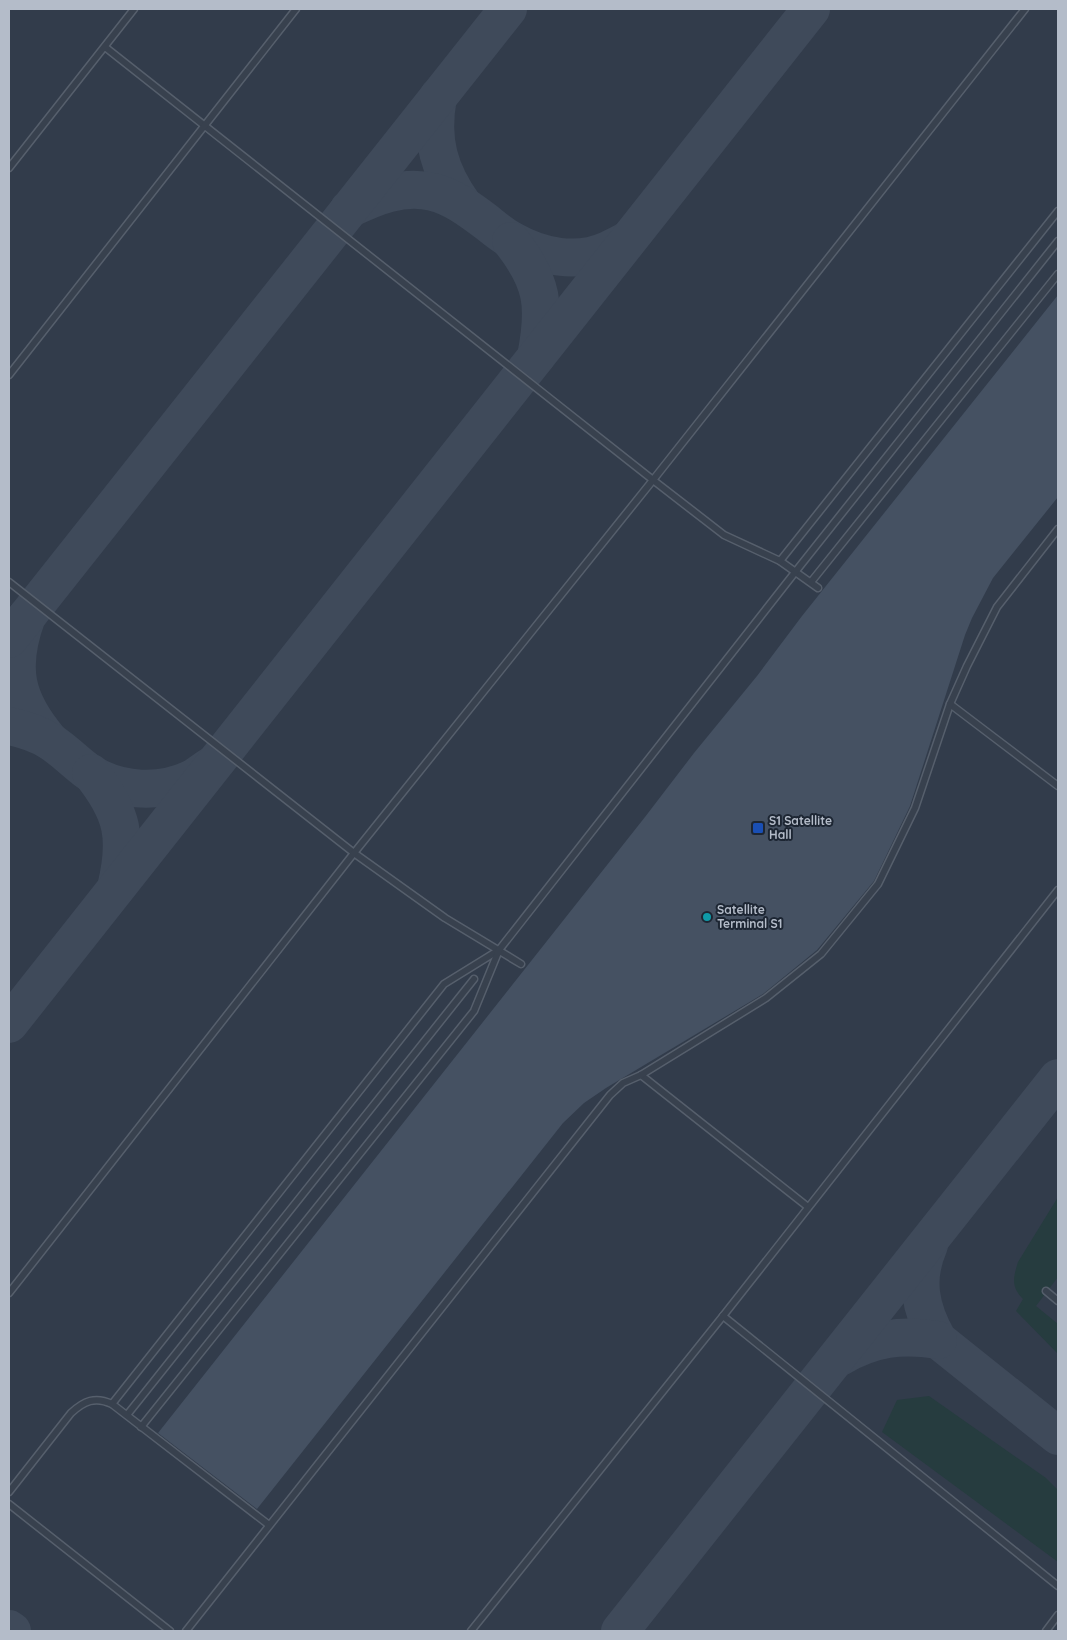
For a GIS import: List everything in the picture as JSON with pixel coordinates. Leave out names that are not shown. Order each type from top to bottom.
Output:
[{"type":"lane","points":[[9,168],[134,9]]},
{"type":"lane","points":[[9,375],[296,9]]},
{"type":"lane","points":[[9,1292],[354,853],[1026,9]]},
{"type":"lane","points":[[105,47],[724,535],[780,561],[818,588]]},
{"type":"lane","points":[[780,561],[1058,211]]},
{"type":"lane","points":[[141,1427],[474,1011],[499,950],[1058,241]]},
{"type":"lane","points":[[812,582],[1058,274]]},
{"type":"lane","points":[[186,1631],[610,1096],[623,1083],[641,1075],[766,998],[821,954],[878,884],[915,808],[950,704],[997,607],[1058,529]]},
{"type":"lane","points":[[9,582],[354,853],[445,918],[521,964]]},
{"type":"lane","points":[[950,704],[1058,786]]},
{"type":"lane","points":[[471,1631],[723,1316],[1058,890]]},
{"type":"lane","points":[[112,1404],[444,984],[499,950]]},
{"type":"lane","points":[[127,1416],[474,979]]},
{"type":"lane","points":[[641,1075],[808,1207]]},
{"type":"lane","points":[[1046,1291],[1058,1301]]},
{"type":"lane","points":[[723,1316],[1058,1586]]},
{"type":"lane","points":[[9,1492],[71,1413],[83,1402],[106,1401],[269,1525]]},
{"type":"lane","points":[[9,1504],[170,1631]]},
{"type":"lane","points":[[1046,1631],[1058,1615]]},
{"type":"shaded area","points":[[9,9],[1058,9],[1058,1631],[9,1631]]},
{"type":"green space","points":[[1058,1197],[1058,1277],[1036,1306],[1058,1324],[1058,1354],[1016,1311],[1023,1299],[1016,1290],[1014,1282],[1018,1262]]},
{"type":"green space","points":[[929,1396],[1046,1478],[1058,1490],[1058,1562],[882,1432],[897,1400]]},
{"type":"building","name":"Satellite Terminal S1","points":[[1058,295],[1058,497],[993,578],[972,618],[910,806],[874,881],[817,950],[763,994],[606,1088],[584,1103],[563,1123],[257,1509],[158,1433],[694,753],[757,676],[802,616]]},
{"type":"taxiway","points":[[9,639],[508,9]]},
{"type":"taxiway","points":[[9,1024],[811,9]]},
{"type":"taxiway","points":[[438,97],[435,127],[439,154],[448,180],[464,206]]},
{"type":"taxiway","points":[[349,209],[390,193],[422,190],[440,194],[454,200],[509,239],[524,247],[547,255],[572,258],[584,257],[608,250],[628,240]]},
{"type":"taxiway","points":[[511,241],[530,269],[539,295],[541,323],[536,357]]},
{"type":"taxiway","points":[[27,616],[18,652],[18,683],[29,711],[50,741]]},
{"type":"taxiway","points":[[9,726],[41,737],[56,746],[90,773],[114,784],[127,787],[141,789],[168,787],[193,778],[209,767]]},
{"type":"taxiway","points":[[91,773],[110,801],[120,827],[122,855],[116,888]]},
{"type":"taxiway","points":[[620,1631],[1058,1078]]},
{"type":"taxiway","points":[[929,1245],[922,1270],[921,1294],[927,1317],[938,1340],[1058,1436]]},
{"type":"taxiway","points":[[840,1357],[864,1345],[887,1339],[912,1337],[938,1340]]},
{"type":"place","name":"S1 Satellite Hall","points":[[758,828]]},
{"type":"place","name":"Satellite Terminal S1","points":[[707,917]]}]
